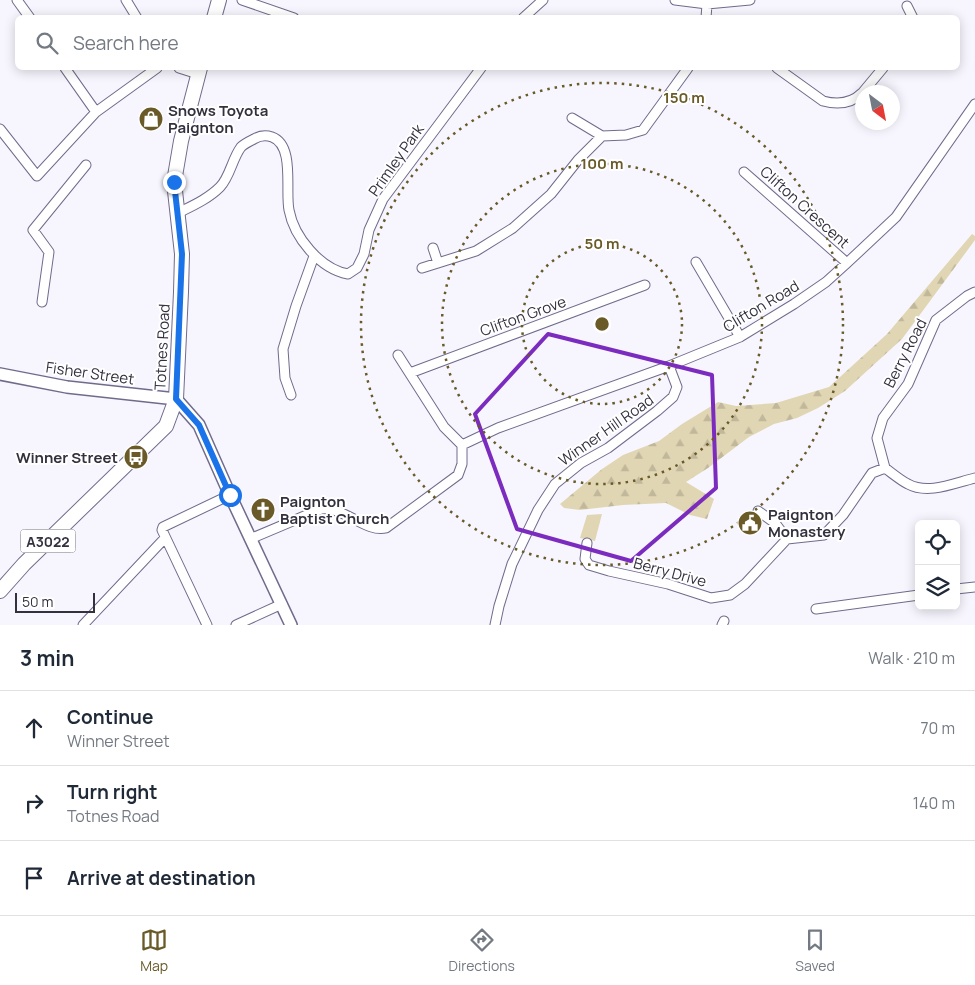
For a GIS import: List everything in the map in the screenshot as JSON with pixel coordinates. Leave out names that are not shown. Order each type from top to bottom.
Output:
[{"type":"main road","points":[[215,15],[219,0]]},
{"type":"main road","name":"Totnes Road","points":[[0,591],[24,564],[166,426],[176,399],[182,254],[174,182],[181,141],[199,71]]},
{"type":"street","points":[[17,0],[28,15]]},
{"type":"street","points":[[126,0],[135,15]]},
{"type":"street","points":[[242,0],[285,15]]},
{"type":"street","points":[[527,15],[543,0]]},
{"type":"street","points":[[676,0],[707,4],[750,0]]},
{"type":"street","points":[[706,15],[707,4]]},
{"type":"street","points":[[907,6],[912,15]]},
{"type":"street","points":[[66,70],[96,112]]},
{"type":"street","points":[[0,129],[37,176],[96,112],[154,70]]},
{"type":"street","name":"Primley Park","points":[[178,213],[201,201],[221,186],[242,146],[259,136],[270,136],[279,140],[286,153],[289,210],[303,242],[314,256],[341,273],[348,274],[357,268],[364,254],[369,230],[383,199],[480,70]]},
{"type":"street","points":[[572,118],[602,136],[626,135],[643,130],[687,70]]},
{"type":"street","points":[[780,70],[824,101],[843,103],[855,99]]},
{"type":"street","points":[[869,85],[881,70]]},
{"type":"street","name":"Clifton Road","points":[[462,445],[498,428],[669,366],[740,337],[794,304],[826,282],[896,217],[921,184],[975,104]]},
{"type":"street","points":[[422,268],[476,251],[513,228],[551,194],[578,160],[602,136]]},
{"type":"street","points":[[42,302],[49,252],[33,230],[86,166]]},
{"type":"street","name":"Clifton Crescent","points":[[744,172],[847,263]]},
{"type":"street","points":[[433,248],[438,263]]},
{"type":"street","points":[[291,395],[285,378],[283,349],[314,256]]},
{"type":"street","points":[[696,262],[740,337]]},
{"type":"street","name":"Clifton Grove","points":[[410,373],[645,285]]},
{"type":"street","name":"Berry Road","points":[[885,468],[877,438],[883,418],[908,384],[936,320],[975,292]]},
{"type":"street","points":[[250,538],[324,509],[334,510],[381,530],[458,475],[462,464],[462,445],[444,427],[398,355]]},
{"type":"street","name":"Winner Hill Road","points":[[495,625],[512,564],[538,510],[555,484],[581,463],[601,453],[615,443],[673,397],[677,388],[669,366]]},
{"type":"street","name":"Fisher Street","points":[[0,374],[67,387],[176,399]]},
{"type":"street","points":[[176,399],[199,425],[291,625]]},
{"type":"street","points":[[758,511],[775,523],[787,539],[824,535],[843,515],[872,473],[885,468],[908,484],[919,488],[929,489],[975,478]]},
{"type":"street","points":[[207,625],[162,530],[163,527],[230,495]]},
{"type":"street","points":[[83,625],[165,538]]},
{"type":"street","name":"Berry Drive","points":[[587,543],[585,558],[589,565],[668,584],[711,598],[730,596],[738,590],[787,539]]},
{"type":"street","points":[[960,589],[975,587]]},
{"type":"street","points":[[816,609],[915,596]]},
{"type":"street","points":[[236,625],[282,604]]},
{"type":"highlighted area","points":[[548,334],[712,375],[716,488],[631,561],[517,529],[475,414]]},
{"type":"green space","points":[[972,234],[975,236],[975,240],[902,339],[845,391],[818,408],[797,418],[774,424],[749,437],[686,482],[714,499],[707,519],[690,515],[666,503],[580,510],[564,508],[560,504],[602,469],[623,455],[659,441],[718,402],[736,406],[776,403],[829,387],[887,334]]},
{"type":"green space","points":[[602,514],[595,541],[580,538],[587,515]]},
{"type":"place","name":"Snows Toyota Paignton","points":[[151,119]]},
{"type":"place","name":"Winner Street","points":[[136,457]]},
{"type":"place","name":"Paignton Baptist Church","points":[[263,510]]},
{"type":"place","name":"Paignton Monastery","points":[[750,523]]},
{"type":"route","points":[[174,182],[182,254],[176,399],[199,425],[230,495]]}]
